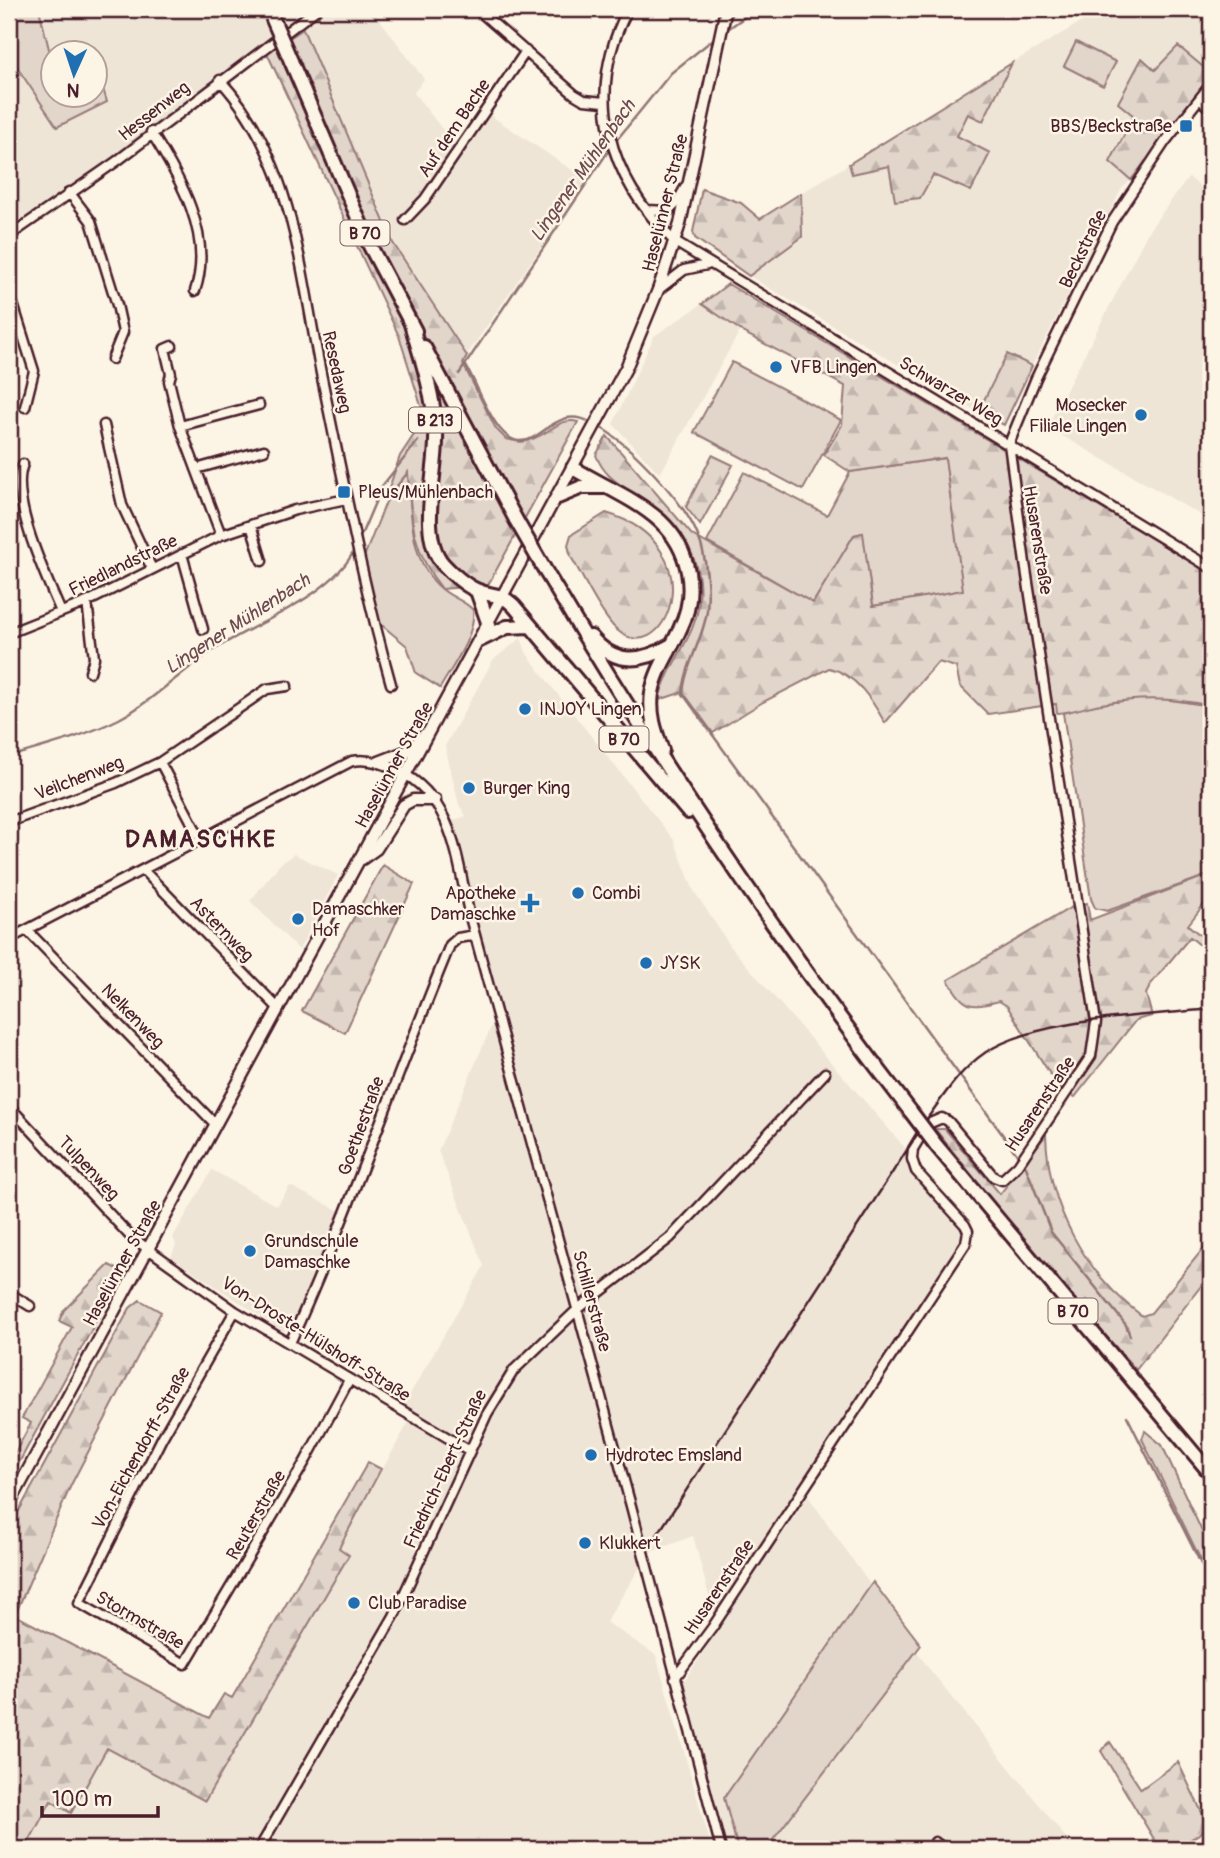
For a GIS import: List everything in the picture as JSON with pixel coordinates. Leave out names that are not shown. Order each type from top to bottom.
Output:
[{"type":"main road","name":"B 70","points":[[270,13],[370,246],[516,520],[668,771],[868,1057],[936,1145],[1211,1474]]},
{"type":"main road","name":"B 213","points":[[411,324],[431,393],[436,434],[430,519],[434,550],[442,564],[477,591]]},
{"type":"main road","points":[[573,468],[661,522],[674,537],[684,557],[690,591],[688,609],[657,675],[651,707],[654,733],[668,771]]},
{"type":"main road","points":[[558,497],[582,487],[607,488]]},
{"type":"main road","points":[[489,625],[477,591],[504,596]]},
{"type":"main road","name":"B 70","points":[[504,596],[721,849]]},
{"type":"main road","points":[[565,604],[598,646],[619,658],[644,659],[672,644]]},
{"type":"main road","points":[[480,640],[507,627],[529,626]]},
{"type":"street","name":"Hessenweg","points":[[9,236],[117,161],[151,132],[317,9]]},
{"type":"street","points":[[477,9],[574,94],[584,100],[604,102]]},
{"type":"street","name":"Schwarzer Weg","points":[[628,9],[612,42],[604,102],[612,145],[625,176],[647,210],[675,242],[708,265],[1211,568]]},
{"type":"street","name":"Haselünner Straße","points":[[9,1505],[489,625],[626,368],[675,242],[726,9]]},
{"type":"street","name":"Auf dem Bache","points":[[405,220],[425,199],[526,51]]},
{"type":"street","name":"Resedaweg","points":[[220,80],[249,117],[278,176],[298,250],[346,499],[356,531],[391,684]]},
{"type":"street","name":"Beckstraße","points":[[1009,444],[1036,377],[1112,222],[1146,169],[1211,84]]},
{"type":"street","points":[[1199,99],[1211,109]]},
{"type":"street","points":[[151,132],[178,175],[191,208],[202,255],[195,291]]},
{"type":"street","points":[[647,210],[668,211],[676,204],[689,179]]},
{"type":"street","points":[[69,192],[91,221],[117,305],[123,332],[112,359]]},
{"type":"street","points":[[658,290],[684,270],[708,265]]},
{"type":"street","points":[[9,291],[34,370],[24,407]]},
{"type":"street","points":[[172,346],[165,349],[171,374],[169,381],[180,426],[221,535]]},
{"type":"street","points":[[180,426],[259,405]]},
{"type":"street","points":[[104,425],[107,449],[122,505],[152,569]]},
{"type":"street","name":"Husarenstraße","points":[[675,1678],[712,1628],[966,1243],[968,1230],[965,1225],[916,1171],[912,1159],[913,1149],[928,1124],[942,1118],[948,1121],[994,1178],[1002,1180],[1018,1165],[1091,1056],[1097,1029],[1009,444]]},
{"type":"street","points":[[196,469],[264,450]]},
{"type":"street","points":[[23,464],[18,477],[26,512],[44,571],[61,612]]},
{"type":"street","name":"Friedlandstraße","points":[[9,633],[87,602],[221,535],[295,510],[346,499]]},
{"type":"street","points":[[251,525],[262,561]]},
{"type":"street","points":[[182,554],[203,629]]},
{"type":"street","points":[[87,602],[94,658],[90,671]]},
{"type":"street","name":"Veilchenweg","points":[[9,822],[116,783],[160,762],[267,689],[287,686]]},
{"type":"street","points":[[9,939],[352,761],[363,759],[379,762],[410,750],[433,726]]},
{"type":"street","points":[[160,762],[201,840]]},
{"type":"street","name":"Schillerstraße","points":[[379,762],[407,775],[435,800],[442,809],[453,838],[475,935],[578,1309],[721,1849]]},
{"type":"street","points":[[359,862],[376,849],[404,805],[413,800],[435,800]]},
{"type":"street","name":"Asternweg","points":[[143,870],[279,1009]]},
{"type":"street","name":"Nelkenweg","points":[[27,930],[216,1125]]},
{"type":"street","name":"Goethestraße","points":[[290,1343],[331,1253],[395,1079],[450,946],[458,938],[475,935]]},
{"type":"street","name":"Friedrich-Ebert-Straße","points":[[259,1849],[394,1616],[497,1395],[514,1370],[578,1309],[670,1238],[825,1073]]},
{"type":"street","name":"Tulpenweg","points":[[9,1106],[130,1236],[147,1250]]},
{"type":"street","name":"Von-Droste-Hülshoff-Straße","points":[[147,1250],[235,1311],[470,1451]]},
{"type":"street","points":[[9,1293],[30,1306]]},
{"type":"street","name":"Von-Eichendorff-Straße","points":[[79,1603],[162,1438],[235,1311]]},
{"type":"street","name":"Reuterstraße","points":[[185,1664],[306,1460],[349,1380]]},
{"type":"street","name":"Stormstraße","points":[[79,1603],[185,1664]]},
{"type":"street","points":[[935,1842],[944,1849]]},
{"type":"shaded area","points":[[39,9],[372,9],[424,79],[414,93],[458,149],[484,111],[587,180],[467,355],[394,242],[303,26],[9,240],[9,55],[38,98],[38,108],[44,108],[57,127],[95,108],[108,108],[108,38],[46,38]]},
{"type":"shaded area","points":[[1103,9],[1211,9],[1211,67],[1208,71],[1179,47],[1155,70],[1142,58],[1118,103],[1134,115],[1110,162],[1131,180],[1122,188],[1032,366],[1007,354],[978,412],[749,276],[802,237],[801,193],[849,164],[852,174],[889,166],[933,175],[968,113],[983,121],[1012,63]]},
{"type":"shaded area","points":[[1189,177],[1211,196],[1211,521],[1047,427],[1149,230]]},
{"type":"shaded area","points":[[702,304],[741,329],[660,474],[613,424],[654,336]]},
{"type":"shaded area","points":[[521,638],[527,654],[674,840],[694,891],[731,947],[906,1149],[910,1162],[960,1223],[964,1231],[961,1246],[714,1615],[693,1536],[649,1553],[606,1622],[656,1655],[712,1849],[25,1849],[51,1801],[71,1813],[107,1747],[205,1801],[349,1555],[338,1549],[412,1416],[402,1408],[484,1266],[438,1151],[493,1022],[448,822],[466,816],[459,805],[445,746],[493,660]]},
{"type":"shaded area","points":[[294,854],[338,875],[299,950],[250,901],[280,864]]},
{"type":"shaded area","name":"Grundschule Damaschke","points":[[212,1170],[277,1206],[290,1186],[340,1211],[312,1284],[288,1329],[283,1331],[171,1257],[176,1245],[173,1237]]},
{"type":"shaded area","points":[[808,1496],[927,1666],[1075,1849],[726,1849],[682,1684]]},
{"type":"green space","points":[[9,9],[39,9],[46,38],[38,38],[38,98],[9,55]]},
{"type":"green space","points":[[303,29],[393,243],[467,356],[463,364],[496,429],[506,439],[519,441],[530,440],[561,423],[578,422],[488,585],[442,589],[432,575],[424,562],[415,534],[408,472],[385,500],[400,456],[425,418],[399,336],[267,53]]},
{"type":"green space","points":[[1076,42],[1116,62],[1103,86],[1064,66]]},
{"type":"green space","points":[[1178,46],[1208,71],[1209,80],[1131,180],[1110,162],[1134,116],[1118,103],[1142,58],[1155,70]]},
{"type":"green space","points":[[1012,63],[983,121],[968,114],[957,136],[990,153],[971,191],[933,175],[920,198],[895,201],[889,166],[852,174],[849,164]]},
{"type":"green space","points":[[44,108],[95,108],[57,127]]},
{"type":"green space","points":[[702,189],[741,203],[760,219],[801,193],[802,237],[749,276],[695,238],[693,232]]},
{"type":"green space","points":[[728,284],[1211,574],[1211,706],[1183,701],[1142,699],[1101,704],[1062,713],[1057,713],[1056,704],[988,714],[960,686],[956,667],[938,662],[885,723],[869,697],[855,682],[829,668],[763,702],[713,733],[683,692],[659,700],[697,614],[699,582],[696,566],[682,537],[672,525],[615,481],[602,467],[596,455],[607,436],[692,535],[813,603],[854,535],[863,533],[873,606],[963,590],[945,458],[850,472],[824,455],[842,425],[845,386],[746,334],[702,304]]},
{"type":"green space","points":[[1007,354],[1032,366],[1004,425],[978,412]]},
{"type":"green space","points":[[732,362],[841,420],[803,490],[694,432]]},
{"type":"green space","points":[[712,455],[733,465],[700,525],[686,507]]},
{"type":"green space","points":[[945,458],[964,590],[873,606],[862,533],[854,535],[813,603],[707,542],[744,472],[827,515],[850,472]]},
{"type":"green space","points":[[408,472],[411,519],[423,565],[442,589],[473,610],[467,640],[440,688],[416,673],[407,646],[378,622],[364,557],[386,502]]},
{"type":"green space","points":[[606,513],[641,530],[662,552],[671,577],[671,602],[663,623],[649,636],[632,638],[613,626],[571,557],[568,545],[571,535]]},
{"type":"green space","points":[[1151,697],[1211,706],[1211,874],[1107,911],[1095,908],[1091,899],[1063,713],[1078,707]]},
{"type":"green space","points":[[383,865],[414,884],[345,1033],[302,1011]]},
{"type":"green space","points":[[1211,874],[1211,895],[1188,925],[1211,944],[1211,954],[1190,937],[1151,984],[1146,994],[1152,1016],[1136,1020],[1075,1097],[1059,1088],[1007,1006],[999,1001],[981,1005],[969,1004],[959,996],[948,980],[1070,908],[1087,903],[1090,920]]},
{"type":"green space","points":[[935,1129],[945,1129],[1000,1194],[1046,1135],[1054,1187],[1073,1236],[1103,1280],[1142,1316],[1151,1313],[1211,1239],[1211,1273],[1136,1370],[1046,1268]]},
{"type":"green space","points":[[109,1265],[123,1272],[9,1481],[9,1464],[31,1423],[22,1418],[72,1327],[59,1321],[64,1310]]},
{"type":"green space","points":[[140,1300],[161,1312],[71,1485],[15,1615],[209,1718],[224,1694],[232,1698],[368,1462],[381,1469],[339,1548],[349,1555],[205,1801],[107,1748],[71,1813],[51,1801],[25,1849],[9,1849],[9,1529],[130,1308]]},
{"type":"green space","points":[[1145,1431],[1162,1445],[1211,1551],[1211,1581],[1142,1439]]},
{"type":"green space","points":[[873,1582],[921,1645],[766,1849],[738,1849],[724,1798]]},
{"type":"green space","points":[[1110,1742],[1141,1789],[1178,1762],[1205,1819],[1211,1816],[1211,1826],[1176,1849],[1160,1849],[1101,1751]]},
{"type":"waterway","name":"Lingener Mühlenbach","points":[[725,31],[756,9]]},
{"type":"waterway","name":"Lingener Mühlenbach","points":[[615,142],[671,73],[716,37]]},
{"type":"waterway","name":"Lingener Mühlenbach","points":[[459,374],[611,147]]},
{"type":"waterway","points":[[466,366],[495,422],[512,439],[523,441],[532,438],[564,419],[577,418],[592,423]]},
{"type":"waterway","points":[[598,426],[625,446],[669,491],[691,522],[701,545],[707,574],[707,611],[683,694],[1026,1167],[1051,1232],[1126,1325],[1130,1336]]},
{"type":"waterway","name":"Lingener Mühlenbach","points":[[359,540],[382,486],[418,441]]},
{"type":"waterway","name":"Lingener Mühlenbach","points":[[9,757],[93,731],[131,712],[209,653],[310,596],[344,566],[355,549]]},
{"type":"waterway","points":[[1127,1416],[1211,1584]]},
{"type":"railway","points":[[654,1540],[929,1116],[954,1081],[969,1066],[986,1052],[1008,1041],[1064,1025],[1211,1009]]},
{"type":"place","name":"BBS/Beckstraße","points":[[1186,126]]},
{"type":"place","name":"VFB Lingen","points":[[776,367]]},
{"type":"place","name":"Mosecker Filiale Lingen","points":[[1141,415]]},
{"type":"place","name":"Pleus/Mühlenbach","points":[[344,492]]},
{"type":"place","name":"INJOY Lingen","points":[[525,709]]},
{"type":"place","name":"Burger King","points":[[469,788]]},
{"type":"place","name":"Combi","points":[[578,893]]},
{"type":"place","name":"Apotheke Damaschke","points":[[530,903]]},
{"type":"place","name":"Damaschker Hof","points":[[298,919]]},
{"type":"place","name":"JYSK","points":[[646,963]]},
{"type":"place","name":"Grundschule Damaschke","points":[[250,1251]]},
{"type":"place","name":"Hydrotec Emsland","points":[[591,1455]]},
{"type":"place","name":"Klukkert","points":[[585,1543]]},
{"type":"place","name":"Club Paradise","points":[[354,1603]]},
{"type":"district","name":"DAMASCHKE","points":[[201,839]]}]
